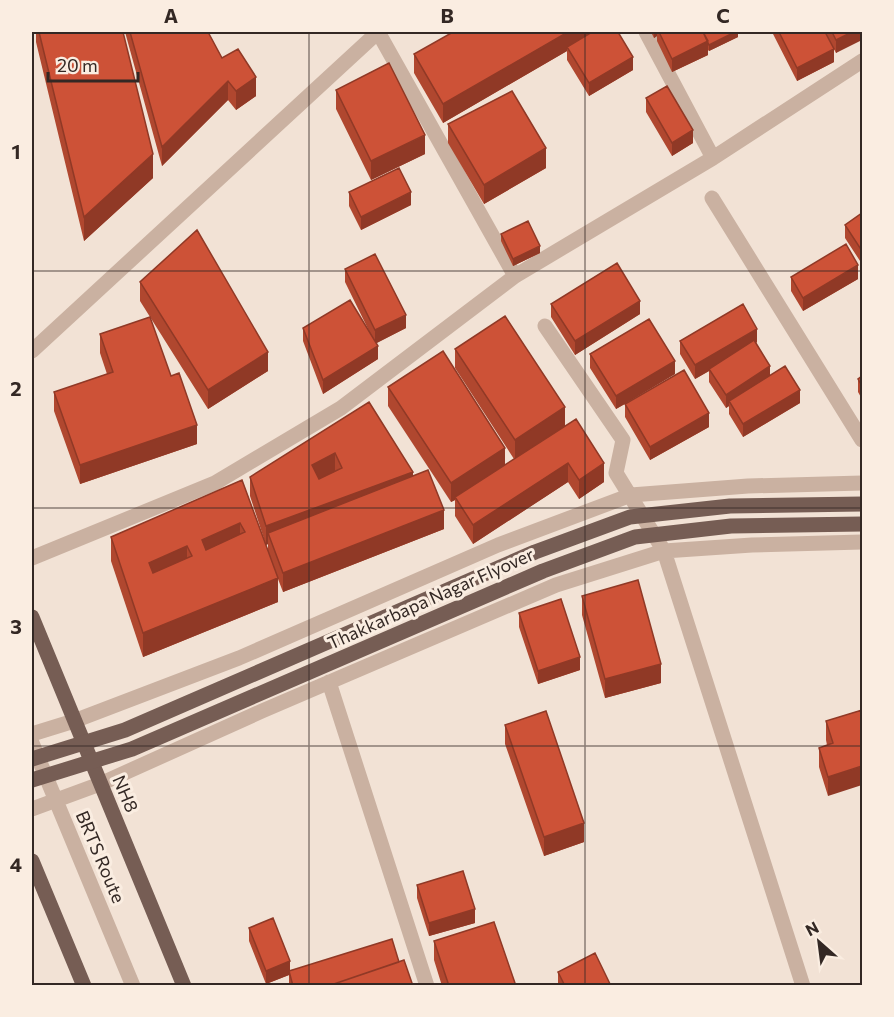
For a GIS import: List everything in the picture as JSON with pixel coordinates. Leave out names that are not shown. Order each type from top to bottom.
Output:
[{"type":"main road","name":"Thakkarbapa Nagar Flyover","points":[[32,759],[125,730],[535,552],[630,517],[730,506],[862,504]]},
{"type":"main road","name":"Thakkarbapa Nagar Flyover","points":[[32,780],[132,749],[543,571],[635,537],[731,526],[862,524]]},
{"type":"main road","name":"NH8","points":[[32,617],[184,986]]},
{"type":"main road","points":[[32,861],[84,986]]},
{"type":"street","points":[[32,351],[378,32],[515,276]]},
{"type":"street","points":[[646,32],[712,158]]},
{"type":"street","points":[[32,558],[214,483],[341,408],[515,276],[712,158],[862,61]]},
{"type":"street","points":[[712,198],[862,440]]},
{"type":"street","points":[[545,326],[623,440],[616,473],[664,551],[803,986]]},
{"type":"street","points":[[32,734],[74,721],[239,658],[498,545],[631,495],[748,486],[862,483]]},
{"type":"street","points":[[32,808],[100,784],[329,682],[556,585],[664,551],[752,545],[862,542]]},
{"type":"street","points":[[329,682],[427,986]]},
{"type":"street","name":"BRTS Route","points":[[32,743],[133,986]]},
{"type":"building","points":[[39,32],[123,32],[153,154],[84,217]]},
{"type":"building","points":[[130,32],[208,32],[222,58],[238,49],[256,77],[236,91],[228,81],[162,147]]},
{"type":"building","points":[[453,32],[568,32],[443,104],[414,54]]},
{"type":"building","points":[[592,32],[618,32],[633,57],[589,83],[567,47]]},
{"type":"building","points":[[659,32],[703,32],[708,41],[672,59]]},
{"type":"building","points":[[703,32],[735,32],[709,45]]},
{"type":"building","points":[[779,32],[825,32],[834,49],[797,68]]},
{"type":"building","points":[[832,32],[852,32],[836,40]]},
{"type":"building","points":[[389,63],[425,135],[371,161],[336,90]]},
{"type":"building","points":[[667,86],[693,130],[672,143],[646,98]]},
{"type":"building","points":[[512,91],[546,148],[484,185],[448,124]]},
{"type":"building","points":[[399,168],[411,192],[361,217],[349,192]]},
{"type":"building","points":[[862,213],[862,251],[845,225]]},
{"type":"building","points":[[528,221],[540,246],[513,259],[501,234]]},
{"type":"building","points":[[197,230],[268,352],[208,390],[140,282]]},
{"type":"building","points":[[846,244],[858,265],[803,298],[791,277]]},
{"type":"building","points":[[375,254],[406,315],[375,330],[345,269]]},
{"type":"building","points":[[617,263],[640,301],[575,341],[551,304]]},
{"type":"building","points":[[350,300],[378,346],[323,380],[303,328]]},
{"type":"building","points":[[743,304],[757,329],[695,365],[680,341]]},
{"type":"building","points":[[505,316],[565,407],[515,440],[455,349]]},
{"type":"building","points":[[150,317],[171,376],[179,373],[197,425],[80,465],[54,392],[113,372],[100,334]]},
{"type":"building","points":[[649,319],[675,361],[616,396],[590,354]]},
{"type":"building","points":[[754,340],[770,366],[726,395],[709,369]]},
{"type":"building","points":[[443,351],[505,448],[451,483],[388,387]]},
{"type":"building","points":[[785,366],[800,390],[743,424],[729,401]]},
{"type":"building","points":[[684,370],[709,413],[650,447],[625,404]]},
{"type":"building","points":[[369,402],[413,472],[266,526],[250,477]],"holes":[[[335,453],[342,468],[319,479],[312,465]]]},
{"type":"building","points":[[576,419],[604,463],[579,480],[568,463],[473,525],[455,497]]},
{"type":"building","points":[[428,470],[444,510],[283,573],[268,533]]},
{"type":"building","points":[[242,480],[278,578],[143,633],[111,537]],"holes":[[[240,523],[245,532],[206,550],[202,540]],[[187,546],[192,556],[153,573],[149,563]]]},
{"type":"building","points":[[638,580],[661,664],[605,679],[582,596]]},
{"type":"building","points":[[561,599],[580,657],[538,671],[519,613]]},
{"type":"building","points":[[862,710],[862,766],[828,777],[819,748],[833,743],[826,721]]},
{"type":"building","points":[[546,711],[584,823],[544,837],[505,725]]},
{"type":"building","points":[[463,871],[475,909],[429,923],[417,885]]},
{"type":"building","points":[[273,918],[290,961],[266,971],[249,928]]},
{"type":"building","points":[[494,922],[516,986],[449,986],[434,941]]},
{"type":"building","points":[[392,939],[399,962],[328,986],[293,986],[289,971]]},
{"type":"building","points":[[595,953],[611,986],[565,986],[558,972]]},
{"type":"building","points":[[404,960],[413,986],[328,986]]}]
